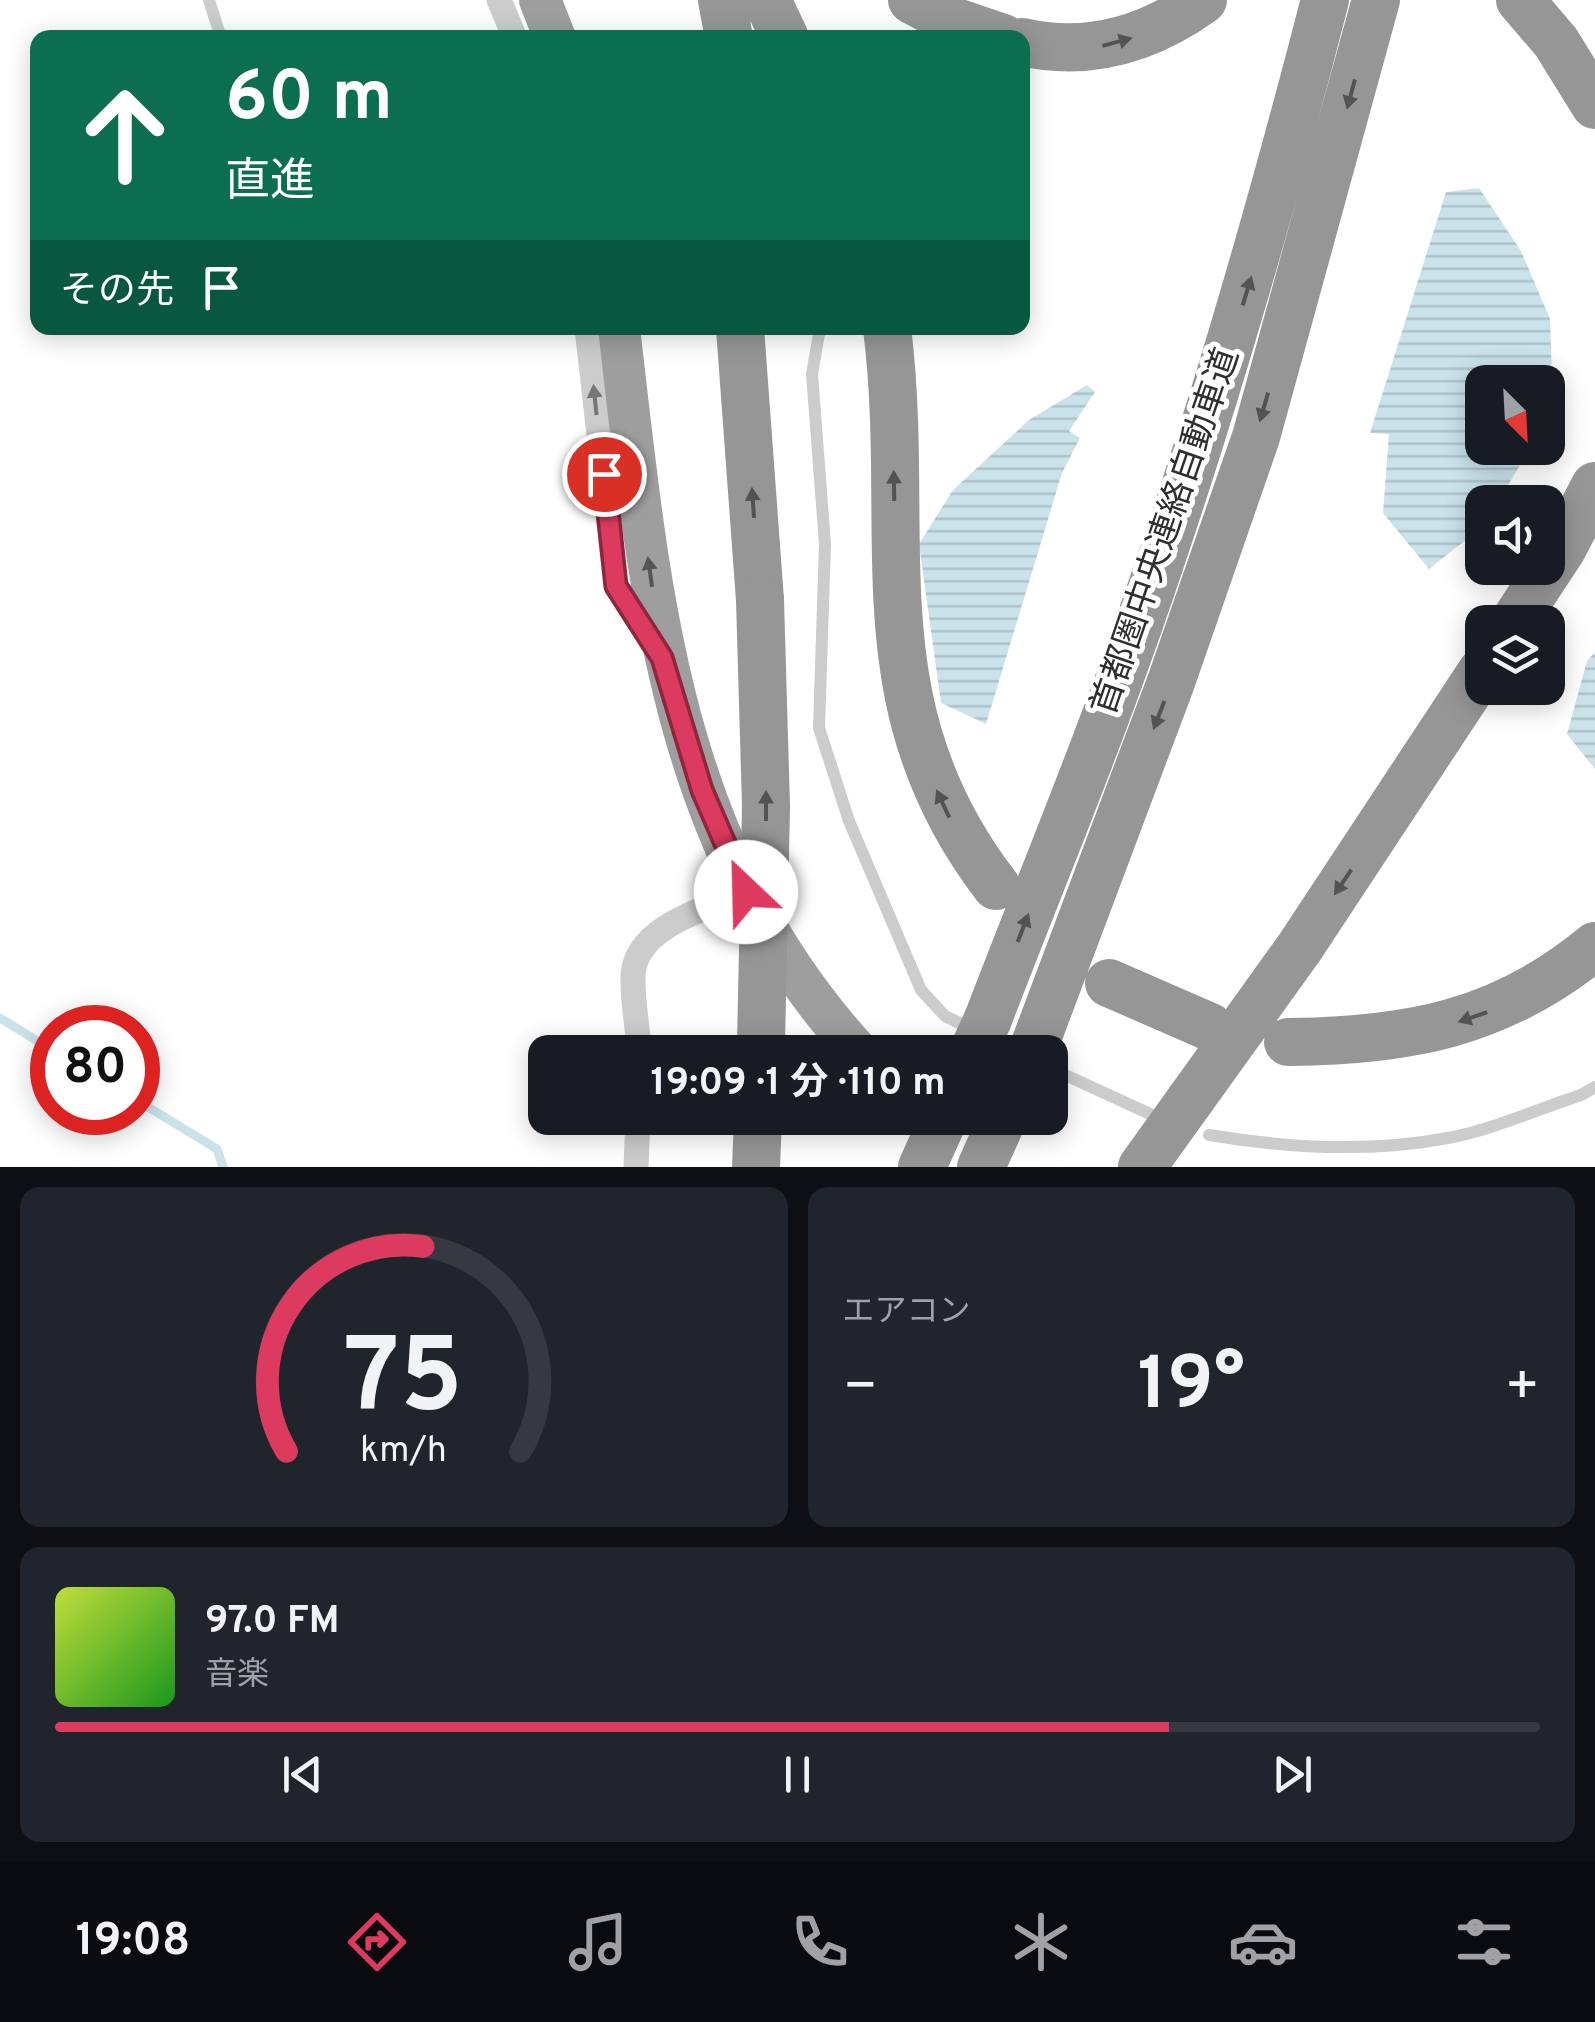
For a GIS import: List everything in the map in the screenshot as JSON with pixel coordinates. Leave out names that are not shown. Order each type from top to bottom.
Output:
[{"type":"highway","points":[[540,0],[552,30]]},
{"type":"highway","points":[[722,0],[728,30]]},
{"type":"highway","points":[[767,0],[782,30]]},
{"type":"highway","points":[[912,0],[980,30]]},
{"type":"highway","points":[[1030,43],[1065,48],[1125,41],[1203,0]]},
{"type":"highway","name":"首都圏中央連絡自動車道","points":[[1014,1035],[1124,667],[1210,415],[1271,212],[1325,0]]},
{"type":"highway","name":"首都圏中央連絡自動車道","points":[[1016,1035],[1172,682],[1256,437],[1376,0]]},
{"type":"highway","points":[[1520,0],[1564,54],[1595,105]]},
{"type":"highway","points":[[620,335],[662,658],[702,790],[746,892],[842,1035]]},
{"type":"highway","points":[[741,335],[760,600],[766,806],[761,1035]]},
{"type":"highway","points":[[887,335],[894,562],[904,685],[914,731],[945,810],[996,886]]},
{"type":"highway","points":[[1525,605],[1562,549],[1595,486]]},
{"type":"highway","points":[[1142,1167],[1300,947],[1465,697]]},
{"type":"highway","points":[[1288,1042],[1368,1042],[1437,1029],[1504,1006],[1578,960]]},
{"type":"highway","points":[[1108,983],[1210,1027]]},
{"type":"highway","points":[[756,1167],[757,1135]]},
{"type":"highway","points":[[922,1167],[936,1135]]},
{"type":"highway","points":[[943,1135],[982,1167],[996,1135]]},
{"type":"street","points":[[499,0],[512,30]]},
{"type":"street","points":[[588,335],[616,586],[662,658]]},
{"type":"street","points":[[637,1035],[633,972],[643,947],[666,927],[746,892]]},
{"type":"street","points":[[636,1167],[637,1135]]},
{"type":"lane","points":[[209,0],[219,30]]},
{"type":"lane","points":[[819,335],[812,374],[825,544],[819,728],[849,821],[921,990],[944,1016],[986,1035]]},
{"type":"lane","points":[[1068,1074],[1160,1119]]},
{"type":"lane","points":[[1208,1135],[1269,1144],[1358,1147],[1450,1138],[1595,1086]]},
{"type":"water","points":[[1479,188],[1521,251],[1550,319],[1552,365],[1465,365],[1465,465],[1520,465],[1508,485],[1465,485],[1465,540],[1429,569],[1383,513],[1389,434],[1370,433],[1446,192]]},
{"type":"water","points":[[1087,385],[1095,392],[1069,431],[1080,438],[1062,473],[986,724],[941,703],[919,544],[953,490],[1029,420]]},
{"type":"water","points":[[1595,652],[1595,769],[1567,734],[1587,661]]},
{"type":"waterway","points":[[0,1018],[30,1036]]},
{"type":"waterway","points":[[160,1114],[217,1149],[223,1167]]},
{"type":"route","points":[[604,474],[616,586],[662,658],[680,729],[746,892]]}]
